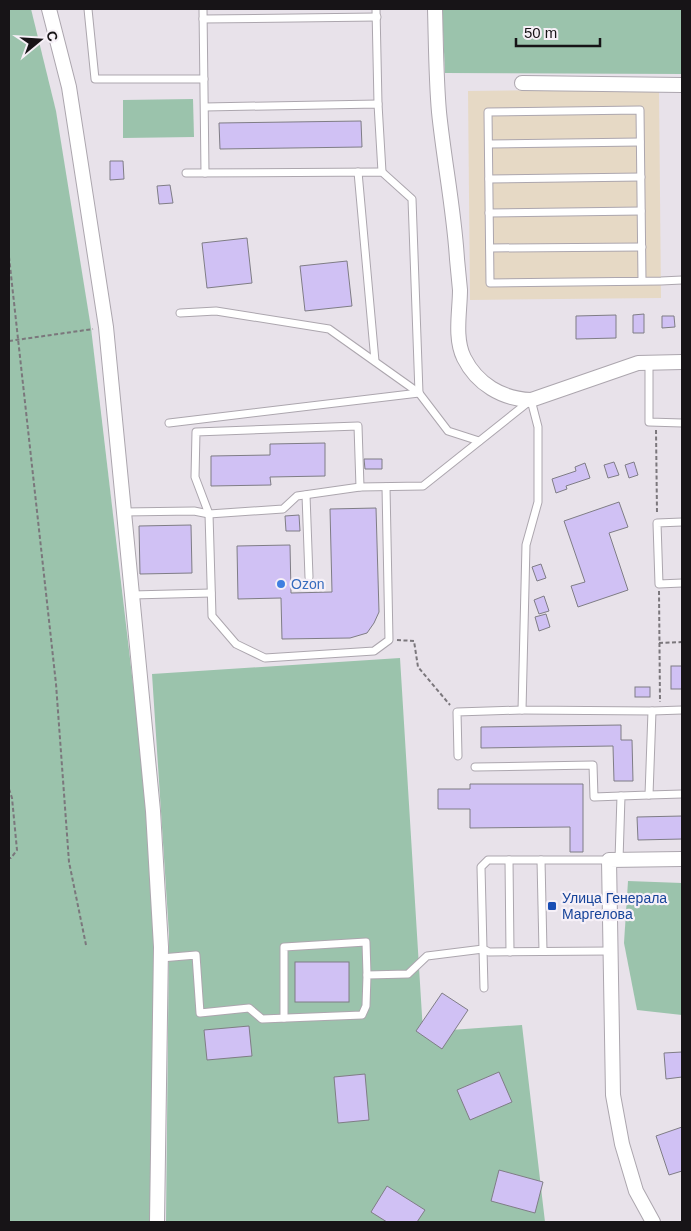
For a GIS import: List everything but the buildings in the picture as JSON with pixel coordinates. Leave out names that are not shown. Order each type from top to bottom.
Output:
[{"type":"street","points":[[49,9],[69,87],[106,327],[154,811],[161,958],[157,1222]]},
{"type":"street","points":[[435,9],[439,109],[457,250],[460,289],[459,338],[463,356],[475,375],[499,393],[519,400],[531,400],[638,364],[682,362]]},
{"type":"street","points":[[522,83],[682,85]]},
{"type":"street","points":[[653,1222],[636,1191],[622,1144],[613,1095],[610,951],[614,860],[682,859]]},
{"type":"lane","points":[[88,9],[95,79],[204,79]]},
{"type":"lane","points":[[203,9],[205,173]]},
{"type":"lane","points":[[376,9],[382,172]]},
{"type":"lane","points":[[204,19],[376,18]]},
{"type":"lane","points":[[205,107],[378,104]]},
{"type":"lane","points":[[642,281],[640,110],[488,112],[490,283],[642,281],[682,280]]},
{"type":"lane","points":[[489,144],[640,142]]},
{"type":"lane","points":[[358,172],[375,361]]},
{"type":"lane","points":[[186,173],[382,172],[412,199],[419,393]]},
{"type":"lane","points":[[489,179],[641,177]]},
{"type":"lane","points":[[489,213],[641,211]]},
{"type":"lane","points":[[490,248],[642,247]]},
{"type":"lane","points":[[180,313],[216,311],[329,329],[419,393],[448,431],[479,441]]},
{"type":"lane","points":[[650,363],[649,422],[682,423]]},
{"type":"lane","points":[[168,423],[419,393]]},
{"type":"lane","points":[[124,512],[194,511],[209,514],[283,509],[297,496],[360,487],[423,486],[531,400],[538,427],[538,502],[526,545],[522,710]]},
{"type":"lane","points":[[360,487],[358,426],[196,432],[195,477],[209,514],[212,616],[236,644],[265,658],[374,651],[389,640],[386,487]]},
{"type":"lane","points":[[306,495],[309,577]]},
{"type":"lane","points":[[682,522],[657,523],[658,584],[682,583]]},
{"type":"lane","points":[[132,595],[211,593]]},
{"type":"lane","points":[[649,795],[656,710]]},
{"type":"lane","points":[[458,756],[457,712],[682,710]]},
{"type":"lane","points":[[475,767],[593,764],[594,797],[682,794]]},
{"type":"lane","points":[[484,988],[481,867],[488,860],[614,860],[622,796]]},
{"type":"lane","points":[[509,860],[510,952]]},
{"type":"lane","points":[[541,860],[543,951]]},
{"type":"lane","points":[[161,958],[196,955],[200,1012],[249,1008],[262,1019],[362,1015],[366,1006],[366,942],[284,947],[284,1018]]},
{"type":"lane","points":[[367,975],[408,974],[427,956],[483,949],[488,952],[610,951]]},
{"type":"path","points":[[9,257],[56,684],[69,862],[86,945]]},
{"type":"path","points":[[9,342],[106,327]]},
{"type":"path","points":[[656,422],[657,523]]},
{"type":"path","points":[[656,710],[659,643],[658,584]]},
{"type":"path","points":[[389,640],[414,641],[418,667],[457,712]]},
{"type":"path","points":[[659,643],[682,642]]},
{"type":"path","points":[[9,789],[12,798],[17,850],[9,858]]},
{"type":"shaded area","points":[[659,89],[661,298],[470,300],[468,91]]},
{"type":"green space","points":[[9,9],[31,9],[56,111],[91,328],[148,811],[155,935],[151,1222],[9,1222]]},
{"type":"green space","points":[[442,9],[682,9],[682,74],[445,73]]},
{"type":"green space","points":[[193,99],[194,137],[123,138],[123,100]]},
{"type":"green space","points":[[400,658],[423,1032],[522,1025],[545,1222],[166,1222],[169,934],[152,674]]},
{"type":"green space","points":[[628,881],[682,883],[682,1015],[637,1010],[624,943]]},
{"type":"place","name":"Ozon","points":[[281,584]]},
{"type":"place","name":"Улица Генерала Маргелова","points":[[552,906]]}]
